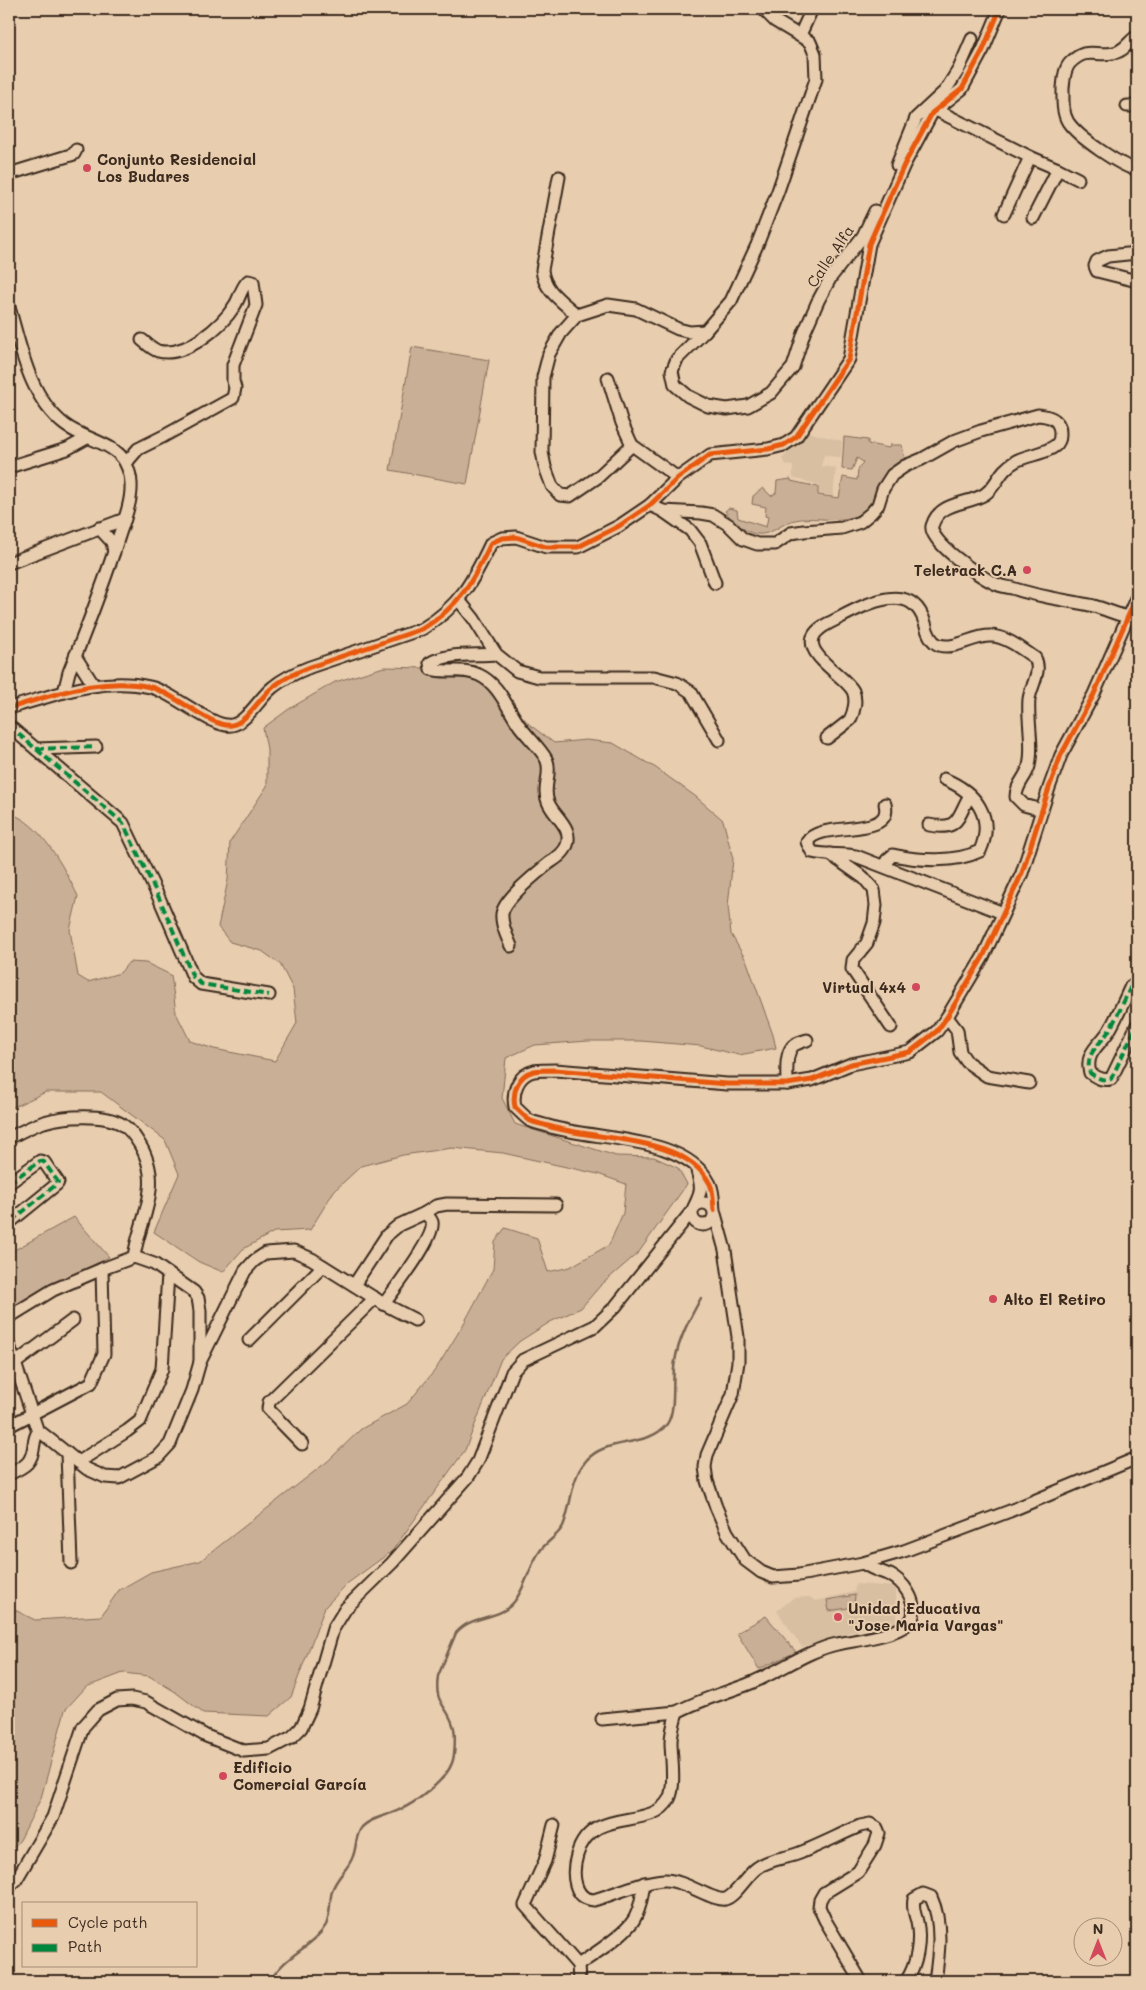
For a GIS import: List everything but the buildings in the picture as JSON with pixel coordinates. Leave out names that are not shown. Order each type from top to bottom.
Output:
[{"type":"street","points":[[762,9],[775,21],[800,35],[812,9]]},
{"type":"street","points":[[9,708],[93,684],[125,684],[151,687],[172,696],[224,725],[240,723],[254,705],[275,685],[294,674],[422,629],[437,620],[458,599],[476,575],[492,543],[502,538],[516,537],[546,547],[578,547],[619,526],[650,505],[678,478],[710,456],[768,449],[784,444],[796,437],[849,359],[869,244],[904,165],[928,119],[962,88],[982,50],[1000,9]]},
{"type":"street","name":"Calle Alfa","points":[[800,35],[810,42],[815,54],[816,78],[778,191],[757,245],[731,301],[705,331],[677,358],[672,371],[675,385],[688,396],[708,406],[727,408],[748,406],[771,393],[793,367],[804,333],[832,277],[863,236],[890,182],[916,118],[945,91],[959,69],[972,39]]},
{"type":"street","points":[[1137,36],[1122,50],[1113,54],[1085,52],[1072,62],[1065,73],[1063,94],[1064,108],[1068,121],[1080,135],[1123,164],[1137,170]]},
{"type":"street","points":[[936,110],[1078,179]]},
{"type":"street","points":[[9,174],[74,154],[76,150]]},
{"type":"street","points":[[1004,214],[1030,157]]},
{"type":"street","points":[[1033,218],[1058,169]]},
{"type":"street","points":[[559,177],[542,270],[542,280],[577,315]]},
{"type":"street","points":[[1137,252],[1108,256],[1096,262],[1095,266],[1101,272],[1137,281]]},
{"type":"street","points":[[126,463],[138,449],[233,398],[235,388],[233,365],[256,305],[253,282],[248,281],[243,285],[236,304],[213,331],[194,344],[177,350],[159,351],[142,340]]},
{"type":"street","points":[[632,445],[598,477],[570,496],[560,495],[552,486],[542,452],[543,377],[549,354],[561,333],[577,315],[608,305],[636,309],[678,329],[690,332],[705,331]]},
{"type":"street","points":[[9,307],[11,323],[32,379],[46,406],[65,425],[87,438],[115,450],[138,449]]},
{"type":"street","points":[[608,378],[622,423],[632,445],[678,478]]},
{"type":"street","points":[[663,511],[700,513],[713,516],[729,526],[743,539],[757,544],[775,544],[791,533],[804,530],[842,528],[860,522],[871,513],[878,504],[883,489],[892,475],[905,466],[954,441],[981,431],[1038,414],[1046,415],[1056,420],[1060,427],[1060,438],[1056,445],[1050,450],[1014,462],[1004,469],[993,486],[984,494],[967,502],[956,503],[940,513],[932,526],[932,533],[937,542],[973,570],[994,583],[1032,595],[1094,606],[1133,619]]},
{"type":"street","points":[[65,425],[67,449]]},
{"type":"street","points":[[9,467],[67,449],[87,438]]},
{"type":"street","points":[[64,692],[75,656],[125,519],[131,485],[126,463],[115,450]]},
{"type":"street","points":[[650,505],[663,511],[690,530],[700,543],[715,583]]},
{"type":"street","points":[[9,563],[125,519]]},
{"type":"street","points":[[99,528],[112,542],[114,552]]},
{"type":"street","points":[[827,738],[850,720],[855,700],[854,692],[848,684],[824,665],[815,651],[815,633],[824,626],[862,607],[894,597],[902,598],[921,612],[930,638],[938,645],[949,645],[992,636],[1015,645],[1035,658],[1037,671],[1029,698],[1031,754],[1029,767],[1017,786],[1016,797],[1024,806],[1042,810]]},
{"type":"street","points":[[458,599],[474,619],[496,654],[517,671],[532,676],[654,677],[677,682],[692,692],[719,740]]},
{"type":"street","points":[[1136,601],[1133,619],[1061,755],[1022,873],[983,957],[937,1031],[910,1052],[851,1064],[812,1080],[787,1084],[727,1084],[555,1070],[533,1071],[518,1083],[513,1096],[515,1107],[530,1121],[562,1131],[648,1144],[675,1153],[695,1167],[710,1183],[715,1212],[722,1236],[738,1337],[738,1362],[732,1394],[707,1455],[705,1468],[707,1481],[716,1507],[739,1552],[754,1568],[772,1577],[799,1575],[863,1563],[888,1556],[1010,1511],[1137,1458]]},
{"type":"street","points":[[496,654],[452,656],[430,663],[431,670],[460,670],[475,673],[487,679],[505,702],[518,724],[547,760],[546,797],[567,830],[568,840],[562,854],[543,868],[511,898],[503,910],[504,930],[511,946]]},
{"type":"street","points":[[75,656],[93,684]]},
{"type":"street","points":[[9,726],[123,823],[160,900],[193,977],[201,984],[269,995]]},
{"type":"street","points":[[36,749],[96,747]]},
{"type":"street","points":[[888,867],[887,860],[893,855],[910,858],[954,858],[969,856],[980,851],[986,828],[980,807],[959,785],[944,780]]},
{"type":"street","points":[[929,825],[944,828],[953,824],[970,795]]},
{"type":"street","points":[[886,804],[885,817],[878,821],[865,826],[819,832],[810,837],[807,842],[812,852],[822,854],[844,853],[856,856],[888,867],[1003,914]]},
{"type":"street","points":[[830,854],[864,878],[874,890],[876,905],[874,923],[867,943],[853,960],[852,969],[891,1027]]},
{"type":"street","points":[[1132,986],[1109,1030],[1093,1050],[1089,1059],[1090,1073],[1097,1078],[1111,1079],[1137,1025]]},
{"type":"street","points":[[947,1017],[957,1030],[960,1052],[966,1062],[987,1076],[1029,1083]]},
{"type":"street","points":[[787,1084],[786,1069],[791,1049],[794,1045],[807,1040]]},
{"type":"street","points":[[9,1138],[45,1122],[88,1117],[109,1119],[122,1124],[133,1134],[143,1149],[149,1165],[150,1189],[136,1240],[134,1257]]},
{"type":"street","points":[[9,1183],[36,1162],[44,1162],[57,1179],[57,1184],[9,1222]]},
{"type":"street","points":[[695,1167],[702,1186],[700,1196],[693,1209],[693,1218],[714,1235],[725,1258]]},
{"type":"street","points":[[9,1887],[16,1880],[52,1817],[83,1727],[98,1710],[117,1700],[132,1699],[146,1702],[206,1736],[244,1751],[269,1749],[292,1737],[301,1728],[310,1709],[337,1621],[346,1608],[392,1563],[468,1477],[478,1461],[512,1372],[523,1360],[576,1337],[595,1326],[615,1307],[678,1227],[698,1203],[705,1202],[711,1205],[715,1212],[712,1221],[678,1227]]},
{"type":"street","points":[[354,1285],[387,1235],[399,1225],[436,1206],[447,1204],[556,1205]]},
{"type":"street","points":[[302,1444],[268,1409],[269,1402],[380,1301],[419,1255],[432,1227],[432,1222],[425,1212]]},
{"type":"street","points":[[9,1345],[11,1365],[38,1432],[67,1452],[87,1469],[105,1478],[120,1478],[158,1457],[170,1444],[192,1390],[200,1362],[245,1271],[254,1261],[266,1253],[294,1251],[415,1320]]},
{"type":"street","points":[[9,1317],[53,1290],[134,1257],[154,1264],[194,1292],[198,1298],[200,1311],[200,1362]]},
{"type":"street","points":[[248,1340],[323,1266]]},
{"type":"street","points":[[9,1426],[91,1383],[104,1354],[102,1269]]},
{"type":"street","points":[[78,1462],[140,1421],[162,1369],[168,1274]]},
{"type":"street","points":[[11,1365],[73,1320]]},
{"type":"street","points":[[9,1474],[28,1464],[33,1456],[35,1436],[38,1432]]},
{"type":"street","points":[[67,1452],[71,1564]]},
{"type":"street","points":[[888,1556],[890,1575]]},
{"type":"street","points":[[602,1719],[677,1712],[694,1703],[752,1683],[833,1645],[890,1633],[905,1626],[912,1617],[913,1606],[907,1589],[890,1575],[884,1574],[863,1563]]},
{"type":"street","points":[[677,1712],[672,1732],[673,1783],[670,1798],[654,1813],[615,1820],[596,1828],[587,1837],[579,1850],[574,1867],[578,1893],[585,1900],[594,1900],[644,1883],[664,1880],[678,1881],[702,1891],[717,1900],[724,1900],[730,1897],[750,1874],[765,1862],[796,1854],[860,1826],[870,1824],[877,1828],[879,1833],[875,1845],[858,1872],[824,1893],[819,1907],[861,1981]]},
{"type":"street","points":[[554,1824],[541,1871],[525,1906],[578,1966],[580,1981]]},
{"type":"street","points":[[578,1966],[615,1938],[632,1921],[641,1901],[644,1883]]},
{"type":"street","points":[[906,1981],[914,1967],[918,1944],[917,1922],[912,1907],[914,1899],[923,1894],[931,1897],[936,1912],[940,1949],[936,1981]]},
{"type":"shaded area","points":[[412,347],[489,360],[467,484],[390,470]]},
{"type":"shaded area","points":[[807,432],[842,441],[841,458],[824,455],[821,466],[836,468],[833,496],[819,494],[819,485],[793,478],[793,466],[787,465],[782,459]]},
{"type":"shaded area","points":[[844,437],[868,440],[868,444],[889,448],[890,445],[902,445],[905,460],[888,472],[874,500],[863,512],[847,518],[795,520],[767,533],[756,534],[743,528],[725,511],[729,508],[737,510],[738,518],[766,527],[768,517],[765,516],[766,507],[752,504],[753,496],[763,488],[771,496],[776,493],[777,481],[791,479],[791,481],[818,487],[818,495],[839,498],[843,477],[857,480],[858,470],[863,462],[857,458],[852,470],[842,469]]},
{"type":"shaded area","points":[[384,667],[463,669],[507,700],[530,725],[554,743],[586,740],[613,743],[656,768],[695,796],[723,820],[733,859],[728,906],[731,934],[747,962],[776,1048],[739,1055],[701,1046],[641,1041],[588,1041],[535,1045],[506,1058],[502,1098],[515,1124],[616,1156],[654,1157],[678,1168],[687,1184],[639,1252],[600,1286],[581,1308],[550,1322],[520,1341],[501,1359],[465,1450],[392,1551],[348,1583],[325,1607],[291,1697],[269,1716],[203,1713],[174,1691],[149,1676],[123,1673],[86,1687],[65,1710],[41,1798],[20,1840],[9,1852],[9,1607],[35,1620],[101,1616],[119,1590],[151,1572],[200,1561],[328,1461],[361,1429],[407,1404],[436,1369],[463,1325],[493,1269],[495,1242],[505,1228],[537,1238],[548,1272],[570,1267],[609,1245],[623,1213],[626,1184],[598,1174],[503,1153],[452,1148],[403,1155],[361,1166],[334,1191],[310,1230],[274,1232],[243,1249],[223,1272],[199,1262],[154,1232],[179,1174],[165,1140],[101,1092],[46,1092],[9,1109],[9,813],[21,818],[41,836],[66,872],[78,896],[70,930],[78,976],[88,982],[120,973],[129,962],[146,963],[171,975],[176,1013],[190,1041],[214,1049],[275,1061],[297,1023],[293,989],[280,964],[262,951],[230,942],[218,927],[228,880],[230,842],[267,786],[267,749],[263,728],[289,709],[335,682]]},
{"type":"shaded area","points":[[74,1217],[109,1257],[9,1311],[9,1253]]},
{"type":"shaded area","name":"Unidad Educativa \"Jose Maria Vargas\"","points":[[856,1584],[896,1587],[896,1622],[864,1623],[864,1628],[802,1647],[777,1611],[793,1598],[810,1597],[815,1601],[854,1592]]},
{"type":"shaded area","points":[[855,1595],[854,1607],[829,1611],[827,1600]]},
{"type":"shaded area","points":[[766,1616],[796,1652],[759,1669],[737,1633]]},
{"type":"waterway","points":[[271,1981],[282,1965],[313,1940],[326,1925],[329,1917],[332,1891],[336,1881],[351,1861],[358,1834],[362,1827],[370,1821],[414,1802],[430,1790],[449,1770],[454,1755],[454,1728],[441,1703],[437,1686],[438,1676],[456,1633],[469,1623],[501,1612],[514,1602],[522,1590],[540,1551],[563,1526],[576,1477],[585,1462],[593,1454],[615,1445],[649,1437],[659,1432],[667,1424],[672,1411],[674,1368],[679,1344],[701,1298]]},
{"type":"marked path","points":[[9,726],[123,823],[160,900],[193,977],[201,984],[269,995]]},
{"type":"marked path","points":[[36,749],[96,747]]},
{"type":"marked path","points":[[1131,986],[1110,1029],[1091,1054],[1089,1060],[1090,1073],[1100,1079],[1111,1079],[1137,1025]]},
{"type":"marked path","points":[[9,1183],[40,1161],[44,1162],[58,1182],[9,1223]]},
{"type":"cycle path","points":[[9,708],[96,685],[132,684],[159,690],[204,716],[224,725],[238,723],[268,691],[291,676],[310,667],[422,629],[435,620],[456,602],[464,592],[491,543],[502,538],[516,537],[546,547],[578,547],[619,526],[650,505],[678,478],[710,455],[768,449],[784,445],[796,437],[849,359],[869,244],[904,165],[932,113],[962,89],[983,50],[1000,9]]},
{"type":"cycle path","points":[[714,1210],[710,1184],[698,1168],[681,1156],[637,1142],[567,1131],[529,1120],[515,1107],[514,1096],[520,1080],[523,1076],[534,1071],[555,1070],[727,1084],[787,1084],[812,1080],[851,1064],[910,1052],[937,1031],[983,957],[1022,873],[1061,755],[1094,694],[1137,596]]},
{"type":"place","name":"Conjunto Residencial Los Budares","points":[[87,168]]},
{"type":"place","name":"Teletrack C.A","points":[[1027,570]]},
{"type":"place","name":"Virtual 4x4","points":[[916,987]]},
{"type":"place","name":"Alto El Retiro","points":[[993,1299]]},
{"type":"place","name":"Unidad Educativa \"Jose Maria Vargas\"","points":[[838,1617]]},
{"type":"place","name":"Edificio Comercial García","points":[[223,1776]]}]
